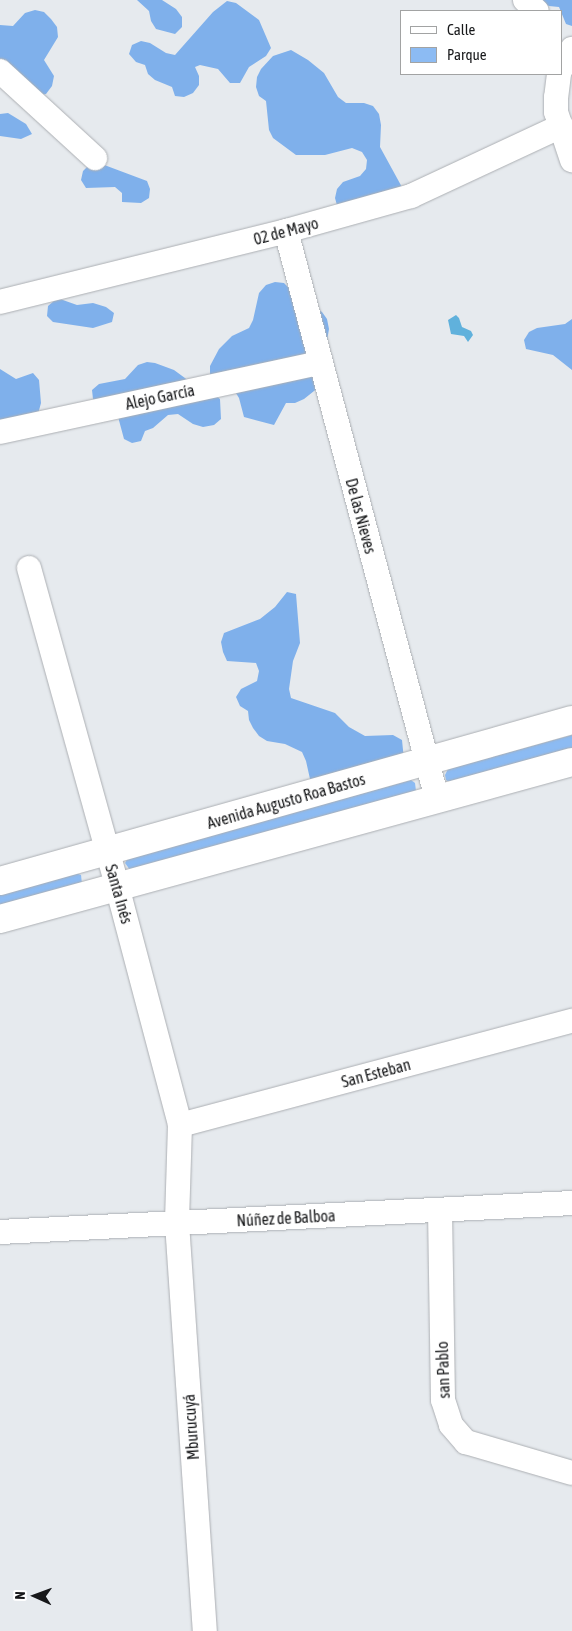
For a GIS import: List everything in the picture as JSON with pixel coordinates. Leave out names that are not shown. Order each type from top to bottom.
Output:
[{"type":"main road","name":"Avenida Augusto Roa Bastos","points":[[0,881],[572,720]]},
{"type":"main road","points":[[0,919],[572,762]]},
{"type":"street","points":[[525,0],[536,10]]},
{"type":"street","points":[[562,34],[572,44]]},
{"type":"street","points":[[562,67],[572,49]]},
{"type":"street","points":[[0,71],[95,158]]},
{"type":"street","points":[[559,75],[556,104],[572,160]]},
{"type":"street","name":"02 de Mayo","points":[[0,302],[286,231],[411,196],[561,126]]},
{"type":"street","name":"De las Nieves","points":[[286,231],[437,800]]},
{"type":"street","name":"Alejo García","points":[[0,432],[320,362]]},
{"type":"street","name":"Santa Inés","points":[[29,568],[117,886],[180,1125],[178,1223]]},
{"type":"street","name":"San Esteban","points":[[180,1125],[572,1021]]},
{"type":"street","name":"Núñez de Balboa","points":[[0,1232],[572,1204]]},
{"type":"street","name":"san Pablo","points":[[440,1210],[443,1400],[451,1425],[466,1442],[572,1473]]},
{"type":"street","name":"Mburucuyá","points":[[178,1223],[205,1631]]},
{"type":"green space","points":[[572,735],[572,749],[449,782],[446,780],[445,775],[448,769]]},
{"type":"green space","points":[[411,780],[415,783],[416,791],[130,870],[125,863],[128,858]]},
{"type":"green space","points":[[76,873],[81,875],[82,884],[0,908],[0,894]]},
{"type":"shaded area","points":[[137,0],[162,0],[176,9],[182,17],[182,27],[175,34],[156,29],[151,21],[149,11]]},
{"type":"shaded area","points":[[538,0],[572,0],[572,26],[566,24],[562,10],[559,7],[549,6]]},
{"type":"shaded area","points":[[227,1],[236,3],[259,20],[271,48],[266,56],[249,67],[240,83],[230,83],[218,69],[200,65],[195,67],[199,76],[199,85],[193,93],[184,97],[175,96],[172,87],[155,80],[148,74],[145,65],[136,62],[129,54],[132,45],[141,41],[150,43],[166,53],[175,55],[213,12]]},
{"type":"shaded area","points":[[35,10],[44,12],[51,19],[57,27],[58,37],[44,60],[54,76],[52,86],[46,94],[36,96],[0,63],[0,25],[13,26],[25,13]]},
{"type":"shaded area","points":[[291,50],[308,60],[324,73],[338,97],[346,103],[364,103],[373,106],[379,114],[381,125],[380,147],[403,189],[338,209],[335,198],[337,189],[343,182],[360,176],[366,169],[367,160],[362,152],[352,148],[325,155],[296,155],[273,138],[269,130],[266,101],[259,96],[256,87],[257,77],[261,69],[273,56]]},
{"type":"shaded area","points":[[8,113],[26,124],[32,134],[21,139],[0,136],[0,114]]},
{"type":"shaded area","points":[[99,163],[147,181],[150,189],[149,198],[141,203],[122,202],[122,193],[115,187],[86,188],[81,180],[83,171],[89,165]]},
{"type":"shaded area","points":[[275,282],[284,283],[322,312],[327,319],[329,329],[319,387],[304,399],[295,403],[286,403],[274,425],[244,417],[239,398],[234,390],[210,376],[210,366],[219,349],[232,336],[249,328],[253,320],[259,293],[266,285]]},
{"type":"shaded area","points":[[60,299],[77,305],[93,303],[106,307],[114,313],[112,322],[93,328],[53,322],[47,316],[48,306],[55,300]]},
{"type":"shaded area","points":[[456,315],[462,327],[471,331],[473,335],[468,342],[464,336],[451,334],[448,320]]},
{"type":"shaded area","points":[[572,319],[572,370],[553,355],[526,349],[524,340],[529,332],[537,328],[565,324]]},
{"type":"shaded area","points":[[147,362],[174,370],[220,399],[221,419],[214,425],[203,427],[193,424],[178,414],[168,415],[153,428],[145,431],[141,441],[132,443],[124,439],[117,413],[98,407],[93,399],[92,390],[99,384],[125,379],[138,365]]},
{"type":"shaded area","points":[[0,369],[16,379],[33,373],[39,380],[41,403],[38,414],[0,431]]},
{"type":"shaded area","points":[[287,592],[296,594],[300,643],[293,661],[289,689],[291,698],[335,713],[349,727],[365,736],[393,735],[402,740],[404,760],[317,787],[310,779],[302,752],[285,744],[267,741],[259,736],[253,728],[249,720],[248,711],[240,706],[236,697],[241,689],[257,681],[259,671],[256,663],[227,661],[221,642],[224,633],[260,619],[275,607]]}]
